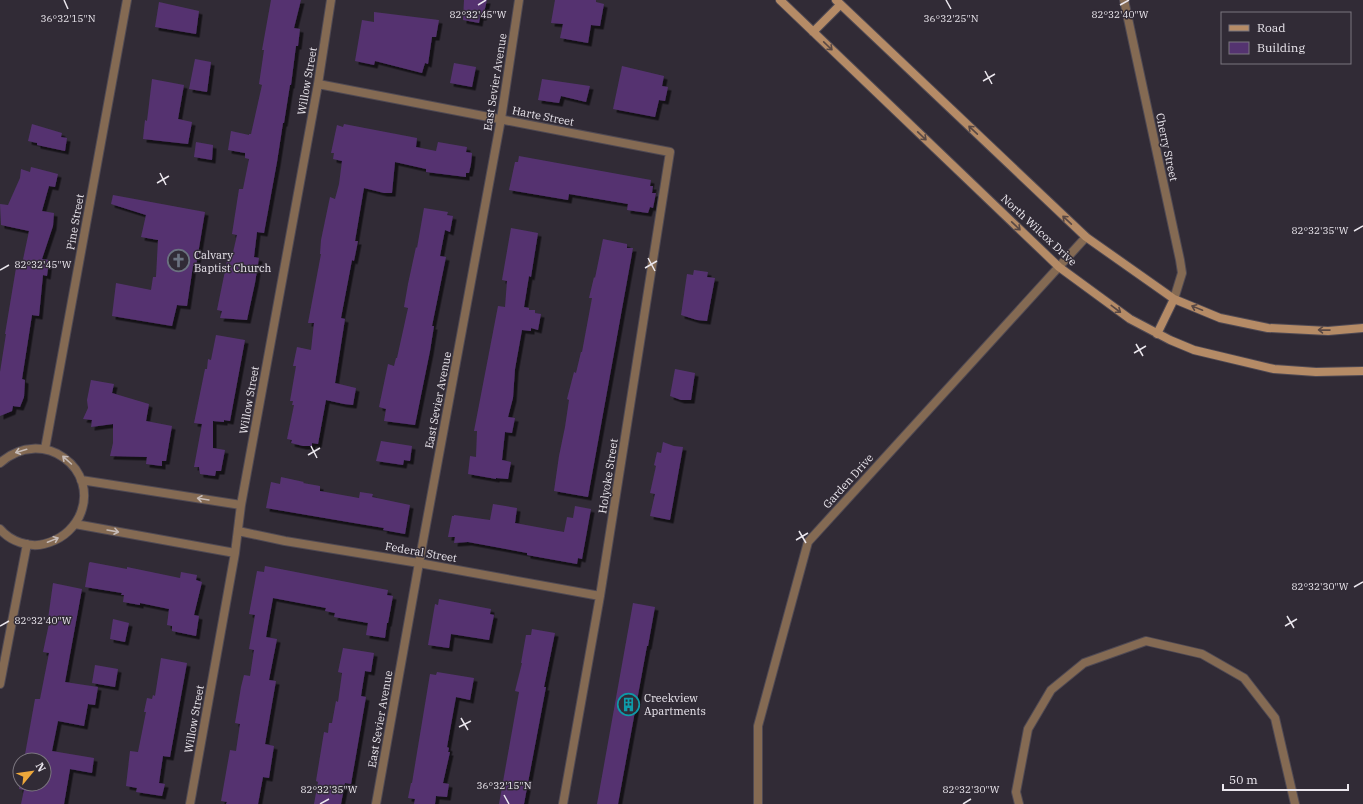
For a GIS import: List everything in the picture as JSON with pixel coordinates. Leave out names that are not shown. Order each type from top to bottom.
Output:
[{"type":"main road","name":"North Wilcox Drive","points":[[780,0],[1059,267],[1130,319],[1157,334],[1194,350],[1274,370],[1316,372],[1363,370]]},
{"type":"main road","points":[[813,32],[839,2],[1086,237],[1174,299],[1220,318],[1268,328],[1328,331],[1363,328]]},
{"type":"main road","points":[[1157,334],[1174,299]]},
{"type":"street","name":"Pine Street","points":[[45,448],[127,0]]},
{"type":"street","name":"Willow Street","points":[[190,804],[235,553],[241,505],[318,84],[331,0]]},
{"type":"street","name":"East Sevier Avenue","points":[[376,804],[501,119],[519,0]]},
{"type":"street","name":"Cherry Street","points":[[1124,0],[1180,260],[1182,273],[1174,299]]},
{"type":"street","name":"Harte Street","points":[[318,84],[670,152]]},
{"type":"street","name":"Holyoke Street","points":[[563,804],[600,596],[670,152]]},
{"type":"street","name":"Garden Drive","points":[[758,804],[758,726],[808,542],[1086,237]]},
{"type":"street","points":[[0,463],[8,456],[20,450],[45,448],[63,457],[73,466],[81,480],[84,495],[82,511],[75,524],[66,534],[54,541],[40,545],[27,544],[13,540],[0,529]]},
{"type":"street","points":[[81,480],[241,505]]},
{"type":"street","points":[[75,524],[235,553]]},
{"type":"street","name":"Federal Street","points":[[238,531],[286,541],[419,563],[600,596]]},
{"type":"street","points":[[0,684],[27,544]]},
{"type":"street","points":[[1019,804],[1016,792],[1028,729],[1051,690],[1084,662],[1146,641],[1202,654],[1244,678],[1275,718],[1295,804]]},
{"type":"building","points":[[271,0],[301,0],[294,28],[300,29],[298,46],[296,46],[291,85],[264,233],[257,232],[254,257],[259,258],[247,320],[220,318],[222,311],[217,310],[227,261],[231,261],[237,235],[232,234],[239,189],[243,189],[249,159],[245,158],[245,153],[228,150],[231,131],[249,135],[251,134],[262,85],[259,84],[264,50],[262,50]]},
{"type":"building","points":[[464,0],[487,0],[483,17],[480,17],[479,23],[463,20]]},
{"type":"building","points":[[555,0],[596,0],[596,2],[604,4],[600,26],[591,25],[588,43],[560,38],[563,24],[551,23]]},
{"type":"building","points":[[159,2],[199,11],[196,34],[155,27]]},
{"type":"building","points":[[374,12],[439,20],[436,37],[432,37],[428,64],[425,63],[422,73],[375,61],[374,65],[355,61],[362,20],[374,22]]},
{"type":"building","points":[[195,59],[211,62],[207,92],[189,89]]},
{"type":"building","points":[[454,63],[476,67],[472,87],[450,83]]},
{"type":"building","points":[[622,66],[664,76],[662,86],[668,87],[665,101],[659,100],[655,117],[613,109]]},
{"type":"building","points":[[152,79],[184,85],[178,119],[192,122],[188,144],[143,139],[145,120],[147,121]]},
{"type":"building","points":[[542,79],[590,86],[586,102],[561,96],[559,103],[538,100]]},
{"type":"building","points":[[32,124],[62,133],[61,137],[67,138],[65,151],[37,145],[37,143],[28,141]]},
{"type":"building","points":[[344,124],[417,138],[416,147],[436,151],[438,142],[467,147],[466,152],[472,153],[471,164],[469,173],[466,173],[466,177],[426,172],[426,169],[395,162],[392,193],[384,193],[364,188],[355,241],[358,241],[354,261],[352,260],[341,318],[345,319],[335,383],[356,388],[353,405],[326,400],[318,444],[312,443],[312,446],[303,446],[291,443],[292,440],[287,439],[294,405],[292,405],[293,401],[290,401],[296,366],[293,366],[297,347],[311,350],[314,323],[308,323],[321,254],[321,240],[330,197],[335,199],[339,184],[342,161],[333,159],[334,153],[331,153],[337,125],[343,127]]},
{"type":"building","points":[[196,142],[213,145],[212,160],[194,157]]},
{"type":"building","points":[[519,156],[651,180],[650,186],[653,186],[652,193],[656,193],[653,208],[650,207],[648,213],[627,210],[628,204],[569,194],[568,200],[509,190],[515,162],[518,162]]},
{"type":"building","points":[[31,167],[58,174],[55,187],[49,186],[42,211],[54,213],[53,226],[42,259],[49,260],[47,276],[43,275],[39,316],[32,315],[22,379],[25,380],[24,397],[20,407],[13,406],[12,411],[0,416],[0,372],[5,334],[16,268],[21,269],[29,231],[1,225],[0,204],[8,205],[20,178],[21,169],[30,172]]},
{"type":"building","name":"Calvary Baptist Church","points":[[113,195],[205,212],[196,266],[193,266],[187,306],[177,305],[172,326],[112,316],[116,283],[151,290],[153,277],[156,277],[158,240],[141,237],[146,215],[111,204]]},
{"type":"building","points":[[424,208],[448,212],[447,215],[453,216],[450,232],[445,230],[440,256],[446,257],[432,326],[434,326],[430,351],[415,425],[384,421],[386,409],[379,407],[388,364],[394,366],[397,358],[408,308],[404,307],[408,284],[416,247],[417,248]]},
{"type":"building","points":[[511,228],[538,233],[531,277],[529,276],[524,307],[529,308],[529,310],[535,310],[535,313],[541,314],[538,330],[531,328],[531,331],[522,330],[515,369],[513,398],[508,417],[515,418],[512,433],[505,432],[502,460],[511,462],[508,479],[496,479],[468,474],[470,456],[476,457],[477,431],[474,431],[498,306],[505,307],[507,281],[502,280]]},
{"type":"building","points":[[603,239],[627,244],[627,248],[633,248],[588,497],[554,491],[569,400],[567,399],[574,372],[576,373],[582,352],[592,298],[589,298],[594,277],[595,278]]},
{"type":"building","points":[[694,270],[708,272],[707,277],[715,278],[707,321],[697,320],[681,315],[687,274],[693,275]]},
{"type":"building","points":[[216,335],[245,340],[230,421],[213,421],[213,448],[225,450],[221,471],[216,471],[215,476],[200,474],[199,467],[194,467],[202,424],[194,423],[205,369],[207,369],[208,359],[211,360]]},
{"type":"building","points":[[675,369],[695,373],[691,400],[681,400],[670,396]]},
{"type":"building","points":[[91,380],[114,384],[112,393],[149,404],[146,421],[172,426],[166,461],[162,461],[162,466],[146,464],[147,457],[110,456],[113,443],[113,424],[91,427],[92,420],[83,419],[88,408],[87,400]]},
{"type":"building","points":[[381,441],[412,446],[410,461],[404,460],[403,465],[376,461]]},
{"type":"building","points":[[663,442],[674,446],[683,447],[670,520],[650,516],[655,494],[650,493],[656,466],[654,465],[657,452],[661,453]]},
{"type":"building","points":[[281,477],[320,486],[320,491],[359,498],[360,492],[373,494],[372,497],[410,505],[405,534],[383,530],[384,528],[266,508],[271,482],[280,484]]},
{"type":"building","points":[[493,504],[517,508],[515,523],[564,532],[567,517],[573,518],[575,506],[591,509],[582,559],[578,558],[577,564],[468,542],[454,543],[455,537],[448,537],[452,516],[454,515],[490,520]]},
{"type":"building","points":[[90,562],[127,569],[127,567],[180,578],[181,572],[197,575],[196,580],[202,582],[194,615],[199,616],[196,636],[172,631],[172,626],[167,625],[169,609],[140,603],[140,605],[123,602],[124,595],[121,595],[122,593],[85,587]]},
{"type":"building","points":[[265,566],[388,590],[387,595],[393,596],[385,638],[366,635],[368,623],[334,617],[335,613],[325,611],[326,608],[273,598],[266,637],[277,639],[269,680],[276,681],[265,744],[274,746],[269,778],[263,777],[258,804],[226,804],[227,802],[221,801],[230,750],[236,751],[240,724],[235,723],[241,687],[244,675],[250,676],[254,650],[249,649],[255,615],[249,614],[257,571],[264,572]]},
{"type":"building","points":[[53,583],[82,589],[65,682],[98,687],[95,705],[88,704],[84,726],[58,721],[52,751],[94,758],[92,773],[70,769],[64,804],[21,804],[24,792],[52,792],[52,752],[25,752],[35,699],[40,699],[49,653],[43,652],[50,619],[48,619]]},
{"type":"building","points":[[439,599],[491,609],[490,614],[494,615],[489,640],[451,634],[449,648],[428,645],[435,604],[438,605]]},
{"type":"building","name":"Creekview Apartments","points":[[633,603],[655,607],[618,804],[597,804]]},
{"type":"building","points":[[113,619],[129,623],[125,642],[110,639]]},
{"type":"building","points":[[532,629],[555,633],[524,804],[499,804],[519,692],[515,691],[522,663],[526,635],[531,635]]},
{"type":"building","points":[[343,648],[374,653],[371,672],[365,671],[361,696],[366,697],[351,784],[345,783],[341,804],[314,804],[324,732],[328,733],[329,723],[332,723],[336,701],[338,702],[342,673],[338,672]]},
{"type":"building","points":[[161,658],[187,663],[170,757],[163,756],[159,783],[165,784],[162,796],[136,792],[137,788],[126,786],[130,751],[138,752],[146,712],[144,712],[147,698],[152,699],[153,695],[155,696]]},
{"type":"building","points":[[95,665],[118,669],[115,687],[92,683]]},
{"type":"building","points":[[437,672],[474,678],[470,700],[456,697],[447,747],[449,748],[448,752],[450,752],[443,783],[449,784],[447,797],[436,796],[435,804],[414,804],[415,799],[408,798],[412,783],[430,674],[436,675]]},
{"type":"place","name":"Calvary Baptist Church","points":[[178,261]]},
{"type":"place","name":"Creekview Apartments","points":[[628,704]]}]
